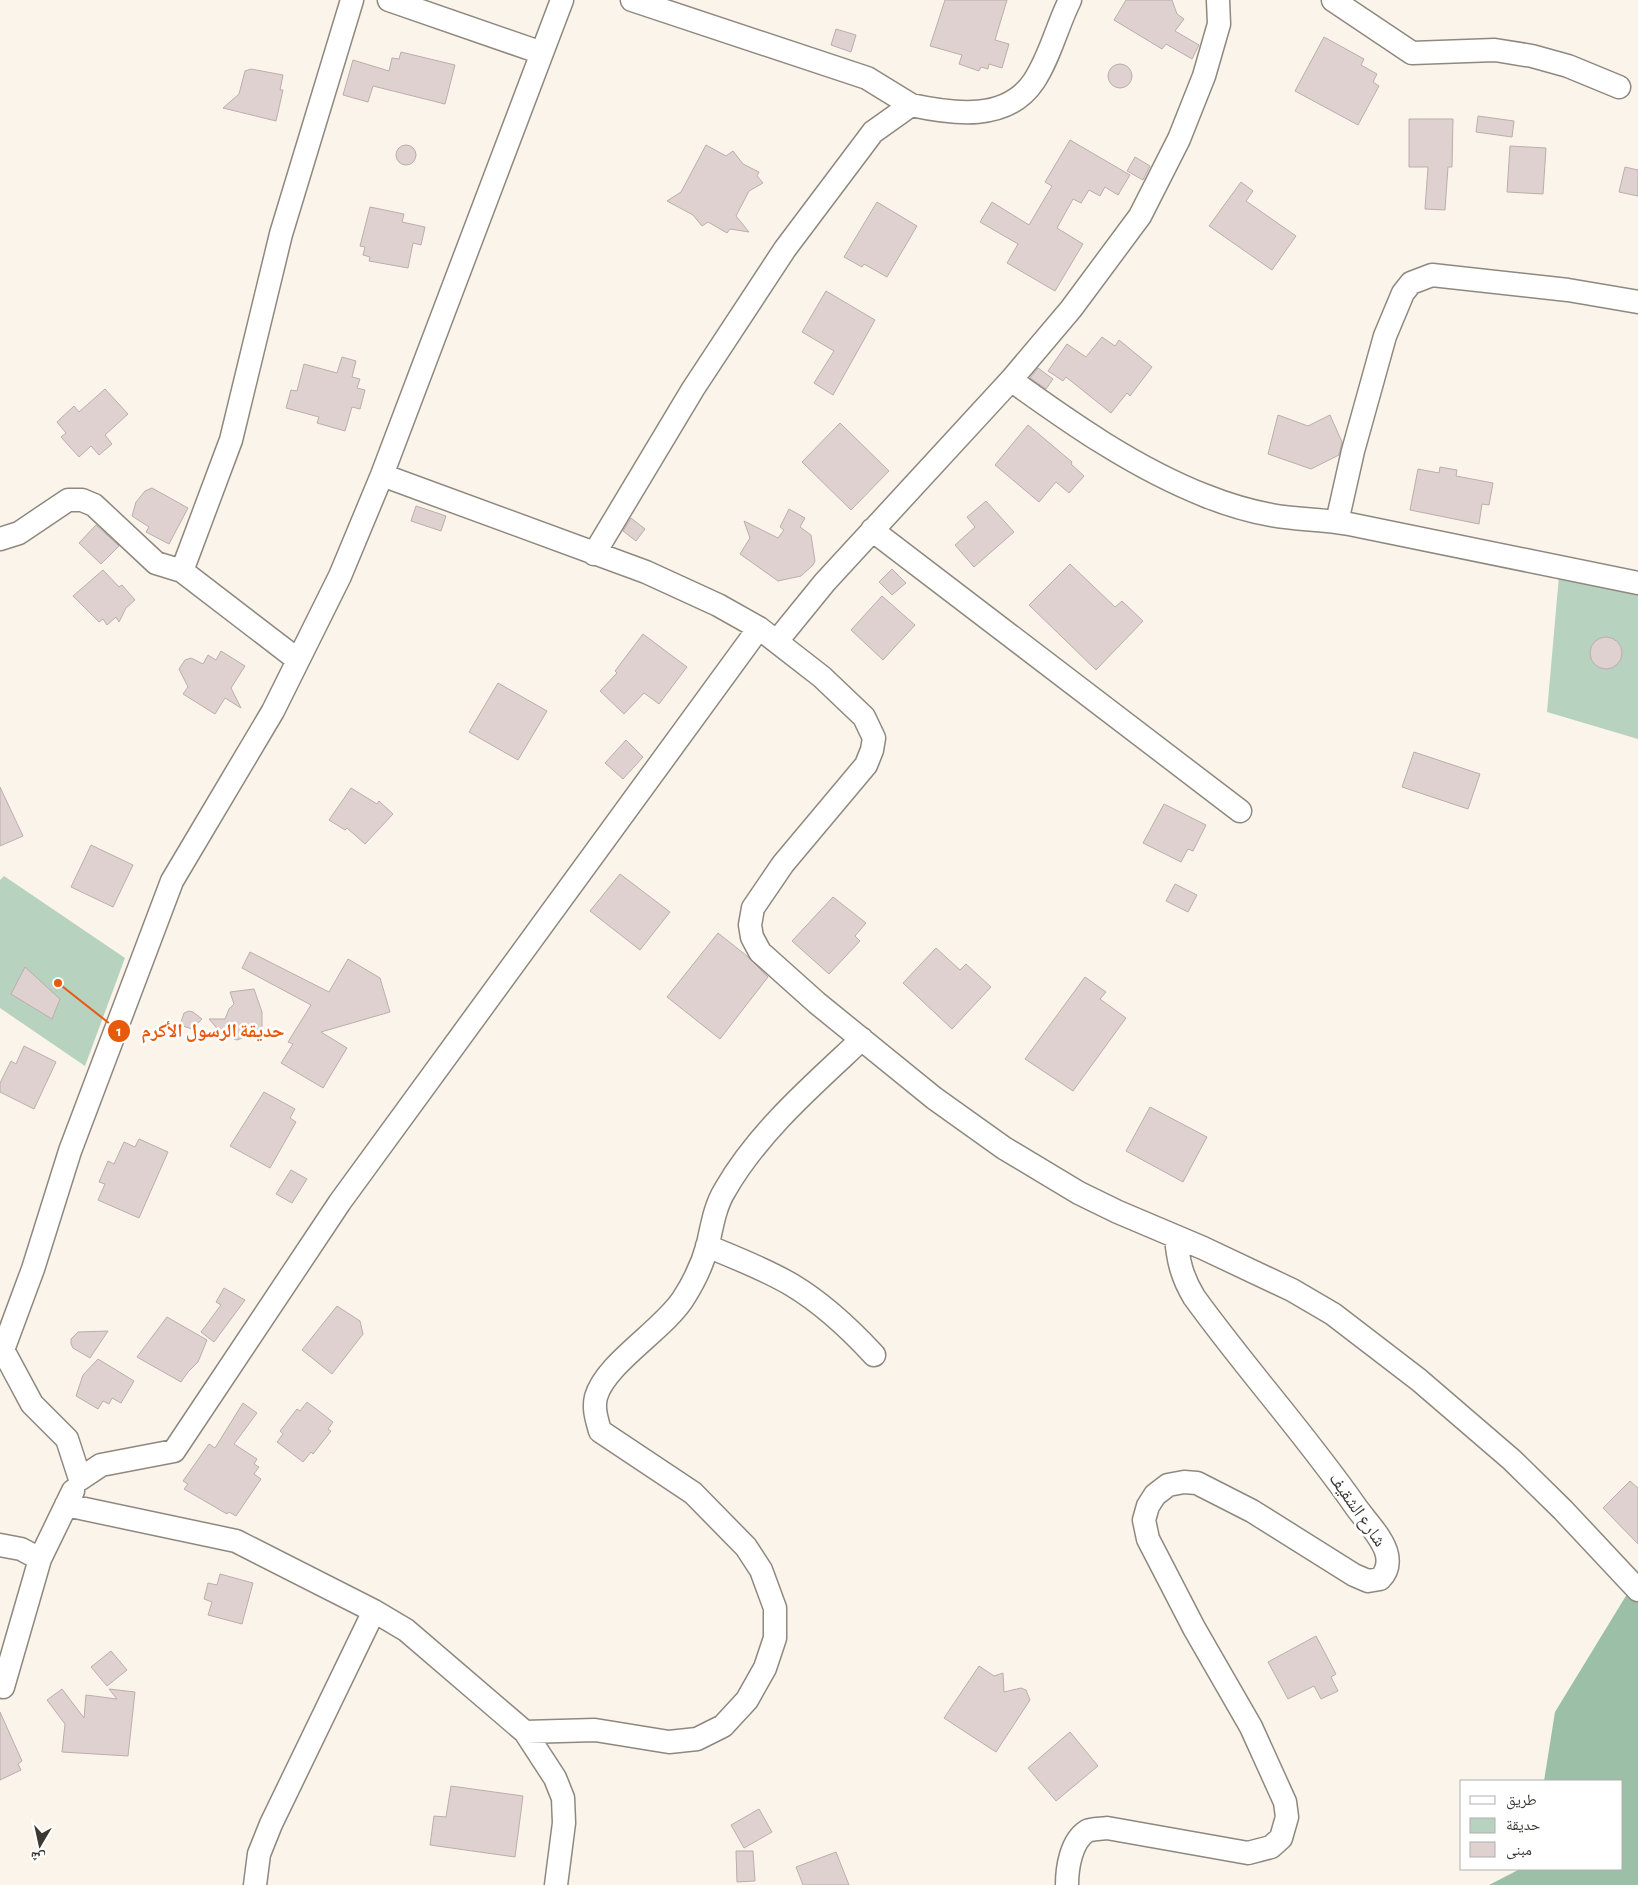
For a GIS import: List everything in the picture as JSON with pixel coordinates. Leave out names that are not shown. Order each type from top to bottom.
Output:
[{"type":"street","points":[[182,571],[231,440],[281,234],[352,0]]},
{"type":"street","points":[[389,0],[542,53]]},
{"type":"street","points":[[632,0],[867,78],[911,105],[962,113],[985,111],[1007,106],[1023,95],[1035,80],[1070,0]]},
{"type":"street","points":[[3,1688],[40,1559],[80,1479],[101,1465],[174,1451],[340,1202],[768,634],[872,530],[1011,380],[1071,309],[1140,216],[1179,140],[1204,76],[1218,24],[1218,0]]},
{"type":"street","points":[[1333,0],[1412,53],[1441,54],[1495,50],[1532,56],[1568,66],[1619,87]]},
{"type":"street","points":[[80,1479],[67,1439],[32,1404],[3,1350],[30,1278],[70,1151],[172,881],[273,711],[340,576],[382,475],[542,53],[567,2]]},
{"type":"street","points":[[594,554],[693,389],[785,250],[873,132],[911,105]]},
{"type":"street","points":[[1337,522],[1353,452],[1385,336],[1403,293],[1411,283],[1432,275],[1568,290],[1638,302]]},
{"type":"street","points":[[1011,380],[1074,425],[1177,483],[1205,496],[1271,515],[1337,522],[1638,583]]},
{"type":"street","points":[[382,475],[646,572],[718,605],[768,634],[822,678],[864,718],[874,738],[872,750],[866,765],[783,864],[760,897],[752,916],[752,938],[760,952],[934,1098],[1004,1148],[1079,1193],[1204,1248],[1292,1290],[1333,1314],[1373,1343],[1512,1460],[1569,1516],[1638,1590]]},
{"type":"street","points":[[0,539],[19,533],[68,500],[82,500],[94,505],[156,563],[182,571],[298,660]]},
{"type":"street","points":[[872,530],[1240,811]]},
{"type":"street","points":[[525,1732],[595,1730],[669,1742],[697,1739],[723,1726],[747,1700],[765,1668],[775,1638],[775,1608],[761,1570],[746,1547],[693,1493],[600,1431],[595,1413],[596,1397],[607,1377],[654,1332],[682,1300],[696,1276],[707,1246],[714,1216],[724,1191],[747,1156],[795,1101],[862,1039]]},
{"type":"street","name":"شارع الشقيف","points":[[1067,1885],[1070,1858],[1078,1839],[1088,1830],[1107,1828],[1248,1853],[1271,1847],[1281,1838],[1285,1831],[1287,1817],[1280,1786],[1251,1727],[1194,1628],[1148,1539],[1144,1520],[1148,1506],[1155,1495],[1168,1485],[1184,1482],[1197,1483],[1252,1511],[1354,1575],[1368,1581],[1380,1579],[1386,1574],[1388,1563],[1387,1554],[1379,1540],[1343,1488],[1194,1298],[1183,1279],[1178,1263],[1176,1237]]},
{"type":"street","points":[[707,1246],[760,1268],[793,1286],[850,1329],[874,1354]]},
{"type":"street","points":[[66,1505],[236,1541],[374,1611],[406,1630],[525,1732],[555,1778],[563,1798],[564,1823],[556,1885]]},
{"type":"street","points":[[0,1545],[21,1549],[40,1559]]},
{"type":"street","points":[[255,1885],[259,1854],[271,1824],[374,1611]]},
{"type":"green space","points":[[1559,576],[1638,592],[1638,739],[1547,712]]},
{"type":"green space","points":[[4,876],[125,958],[85,1066],[0,1008],[0,880]]},
{"type":"green space","points":[[1635,1581],[1638,1585],[1638,1885],[1489,1885],[1518,1870],[1623,1870],[1623,1780],[1544,1780],[1555,1712]]},
{"type":"building","points":[[945,0],[1007,0],[995,40],[1009,44],[1002,68],[989,64],[988,69],[981,67],[979,71],[959,64],[962,55],[930,46]]},
{"type":"building","points":[[1126,0],[1172,0],[1177,14],[1184,19],[1175,31],[1199,45],[1192,59],[1166,44],[1162,49],[1114,20]]},
{"type":"building","points":[[836,29],[856,35],[851,52],[831,45]]},
{"type":"building","points":[[1324,37],[1364,59],[1361,65],[1377,74],[1373,82],[1379,86],[1358,125],[1295,91]]},
{"type":"building","points":[[401,52],[455,65],[445,104],[373,86],[368,102],[343,95],[353,60],[389,71],[392,58],[399,59]]},
{"type":"building","points":[[1120,64],[1129,67],[1132,76],[1129,85],[1120,88],[1111,85],[1108,76],[1111,67]]},
{"type":"building","points":[[251,69],[283,75],[280,90],[283,90],[276,121],[223,108],[239,94],[245,71]]},
{"type":"building","points":[[1478,116],[1514,121],[1512,137],[1476,132]]},
{"type":"building","points":[[1409,119],[1453,119],[1452,167],[1448,167],[1445,210],[1425,209],[1428,167],[1409,167]]},
{"type":"building","points":[[1070,140],[1130,175],[1118,195],[1105,187],[1100,196],[1089,190],[1081,203],[1073,199],[1057,228],[1083,244],[1055,291],[1007,263],[1018,244],[980,222],[992,202],[1029,225],[1052,186],[1045,182]]},
{"type":"building","points":[[406,145],[413,148],[416,155],[413,162],[406,165],[399,162],[396,155],[399,148]]},
{"type":"building","points":[[706,145],[726,156],[733,151],[743,164],[759,172],[757,176],[763,183],[749,191],[736,216],[749,232],[730,229],[727,233],[708,222],[702,226],[693,215],[667,201],[681,192]]},
{"type":"building","points":[[1510,146],[1546,148],[1543,194],[1507,192]]},
{"type":"building","points":[[1135,157],[1150,166],[1143,180],[1127,171]]},
{"type":"building","points":[[1625,167],[1638,170],[1638,196],[1619,192]]},
{"type":"building","points":[[1241,182],[1253,191],[1246,201],[1296,236],[1272,270],[1209,226]]},
{"type":"building","points":[[877,202],[917,226],[887,277],[864,264],[862,267],[844,257]]},
{"type":"building","points":[[370,207],[404,214],[402,222],[425,227],[421,245],[413,243],[408,268],[369,261],[370,257],[363,255],[365,247],[360,246]]},
{"type":"building","points":[[826,291],[875,320],[833,395],[814,383],[834,351],[802,332]]},
{"type":"building","points":[[1102,337],[1115,346],[1119,340],[1152,367],[1130,396],[1127,393],[1111,413],[1066,377],[1063,381],[1048,371],[1067,344],[1086,357]]},
{"type":"building","points":[[342,357],[356,361],[352,377],[360,379],[357,388],[365,390],[360,409],[352,407],[345,431],[317,423],[319,417],[286,408],[291,390],[297,391],[304,364],[337,373]]},
{"type":"building","points":[[1038,368],[1053,379],[1046,389],[1030,378]]},
{"type":"building","points":[[105,389],[128,414],[105,435],[112,444],[99,455],[91,446],[79,457],[61,437],[66,433],[57,422],[74,406],[79,412]]},
{"type":"building","points":[[1278,415],[1308,426],[1330,415],[1342,442],[1339,455],[1311,469],[1268,454]]},
{"type":"building","points":[[840,423],[889,471],[851,510],[802,462]]},
{"type":"building","points":[[1028,425],[1072,462],[1071,464],[1084,476],[1069,493],[1056,482],[1039,502],[995,465]]},
{"type":"building","points":[[1440,467],[1457,470],[1456,476],[1493,483],[1489,505],[1482,504],[1479,524],[1410,510],[1418,469],[1439,473]]},
{"type":"building","points":[[152,488],[188,508],[169,544],[146,532],[149,527],[132,516],[136,502],[145,491]]},
{"type":"building","points":[[986,501],[1014,532],[974,567],[955,545],[975,527],[967,517]]},
{"type":"building","points":[[416,506],[446,516],[441,531],[411,521]]},
{"type":"building","points":[[789,509],[805,518],[800,527],[811,535],[815,561],[801,576],[778,581],[740,554],[750,538],[744,521],[778,538],[784,530],[780,527]]},
{"type":"building","points":[[631,518],[645,529],[636,541],[623,531]]},
{"type":"building","points":[[96,525],[119,546],[101,564],[79,543]]},
{"type":"building","points":[[1070,564],[1115,607],[1122,601],[1143,621],[1096,670],[1029,605]]},
{"type":"building","points":[[892,569],[906,583],[892,595],[879,582]]},
{"type":"building","points":[[103,570],[119,587],[122,585],[135,600],[126,608],[119,622],[116,617],[107,625],[103,619],[99,622],[73,596]]},
{"type":"building","points":[[882,596],[915,625],[883,660],[851,630]]},
{"type":"building","points":[[643,634],[687,667],[659,704],[644,693],[624,714],[600,691],[617,673],[615,671]]},
{"type":"building","points":[[1606,637],[1612,638],[1617,642],[1621,647],[1621,659],[1617,664],[1612,668],[1606,669],[1600,668],[1595,664],[1591,659],[1590,653],[1591,647],[1595,642],[1600,638]]},
{"type":"building","points":[[221,651],[245,666],[231,688],[241,708],[225,698],[215,714],[183,694],[188,687],[179,669],[185,660],[191,658],[203,664],[208,655],[216,660]]},
{"type":"building","points":[[498,683],[547,711],[518,760],[469,732]]},
{"type":"building","points":[[626,740],[643,757],[623,779],[605,763]]},
{"type":"building","points":[[1414,752],[1480,774],[1468,809],[1402,787]]},
{"type":"building","points":[[0,787],[23,836],[0,846]]},
{"type":"building","points":[[351,788],[377,804],[379,801],[393,814],[365,844],[347,828],[345,830],[329,820]]},
{"type":"building","points":[[1164,804],[1206,825],[1193,851],[1188,849],[1181,862],[1143,843]]},
{"type":"building","points":[[91,845],[133,865],[113,907],[71,887]]},
{"type":"building","points":[[620,874],[670,912],[640,950],[590,911]]},
{"type":"building","points":[[1175,884],[1197,895],[1188,912],[1166,901]]},
{"type":"building","points":[[833,897],[866,923],[855,936],[860,941],[829,974],[792,941]]},
{"type":"building","points":[[718,933],[747,956],[768,977],[720,1039],[667,997]]},
{"type":"building","points":[[936,948],[960,970],[966,964],[991,987],[952,1029],[903,983]]},
{"type":"building","points":[[250,952],[329,992],[348,959],[380,978],[390,1012],[321,1032],[347,1048],[323,1088],[281,1063],[293,1044],[288,1042],[311,1005],[242,968]]},
{"type":"building","points":[[25,967],[60,999],[52,1019],[11,994]]},
{"type":"building","points":[[1085,977],[1106,992],[1100,999],[1126,1018],[1073,1091],[1025,1059]]},
{"type":"building","points":[[254,989],[262,1012],[262,1040],[253,1034],[237,1040],[222,1034],[209,1019],[225,1019],[229,1009],[234,1004],[230,992]]},
{"type":"building","points":[[189,1011],[202,1019],[192,1029],[183,1026],[181,1022],[184,1013]]},
{"type":"building","points":[[24,1046],[56,1062],[34,1109],[0,1092],[0,1083],[11,1061],[16,1064]]},
{"type":"building","points":[[264,1092],[295,1109],[290,1118],[296,1122],[270,1168],[230,1146]]},
{"type":"building","points":[[1150,1107],[1207,1137],[1183,1182],[1126,1151]]},
{"type":"building","points":[[139,1139],[168,1152],[139,1218],[98,1200],[105,1184],[99,1182],[108,1161],[114,1164],[124,1142],[135,1147]]},
{"type":"building","points":[[291,1170],[307,1179],[292,1203],[276,1194]]},
{"type":"building","points":[[224,1288],[245,1300],[214,1342],[201,1332],[221,1305],[216,1302]]},
{"type":"building","points":[[337,1306],[360,1321],[363,1334],[332,1374],[302,1350]]},
{"type":"building","points":[[167,1317],[207,1340],[198,1362],[181,1382],[137,1357]]},
{"type":"building","points":[[108,1331],[90,1358],[73,1348],[71,1344],[71,1339],[78,1332]]},
{"type":"building","points":[[98,1359],[134,1381],[121,1403],[112,1398],[109,1404],[103,1401],[98,1409],[76,1396],[83,1375]]},
{"type":"building","points":[[307,1402],[333,1422],[328,1429],[331,1431],[313,1454],[311,1452],[303,1462],[277,1442],[283,1434],[280,1431],[297,1409],[300,1411]]},
{"type":"building","points":[[243,1403],[257,1413],[234,1444],[257,1459],[254,1464],[259,1467],[254,1474],[261,1479],[236,1516],[229,1512],[227,1514],[184,1489],[188,1484],[183,1481],[209,1444],[215,1448]]},
{"type":"building","points":[[1630,1481],[1638,1488],[1638,1544],[1603,1508]]},
{"type":"building","points":[[220,1574],[253,1583],[242,1624],[208,1615],[212,1602],[204,1599],[208,1583],[217,1585]]},
{"type":"building","points":[[1316,1636],[1336,1674],[1331,1677],[1338,1691],[1321,1699],[1314,1686],[1288,1699],[1268,1662]]},
{"type":"building","points":[[111,1651],[127,1670],[107,1686],[91,1667]]},
{"type":"building","points":[[979,1666],[994,1676],[1003,1673],[1004,1692],[1021,1688],[1026,1690],[1030,1700],[996,1752],[944,1718]]},
{"type":"building","points":[[62,1689],[84,1718],[86,1695],[117,1699],[109,1689],[135,1692],[128,1756],[62,1752],[65,1724],[47,1700]]},
{"type":"building","points":[[0,1712],[22,1761],[18,1764],[21,1770],[0,1780]]},
{"type":"building","points":[[1070,1732],[1098,1766],[1056,1801],[1028,1768]]},
{"type":"building","points":[[451,1786],[523,1796],[515,1857],[430,1845],[434,1816],[446,1817]]},
{"type":"building","points":[[759,1809],[772,1832],[744,1848],[731,1825]]},
{"type":"building","points":[[736,1851],[753,1851],[755,1881],[737,1882]]},
{"type":"building","points":[[836,1852],[849,1885],[803,1885],[796,1867]]},
{"type":"place","name":"حديقة الرسول الأكرم","points":[[58,983]]}]
